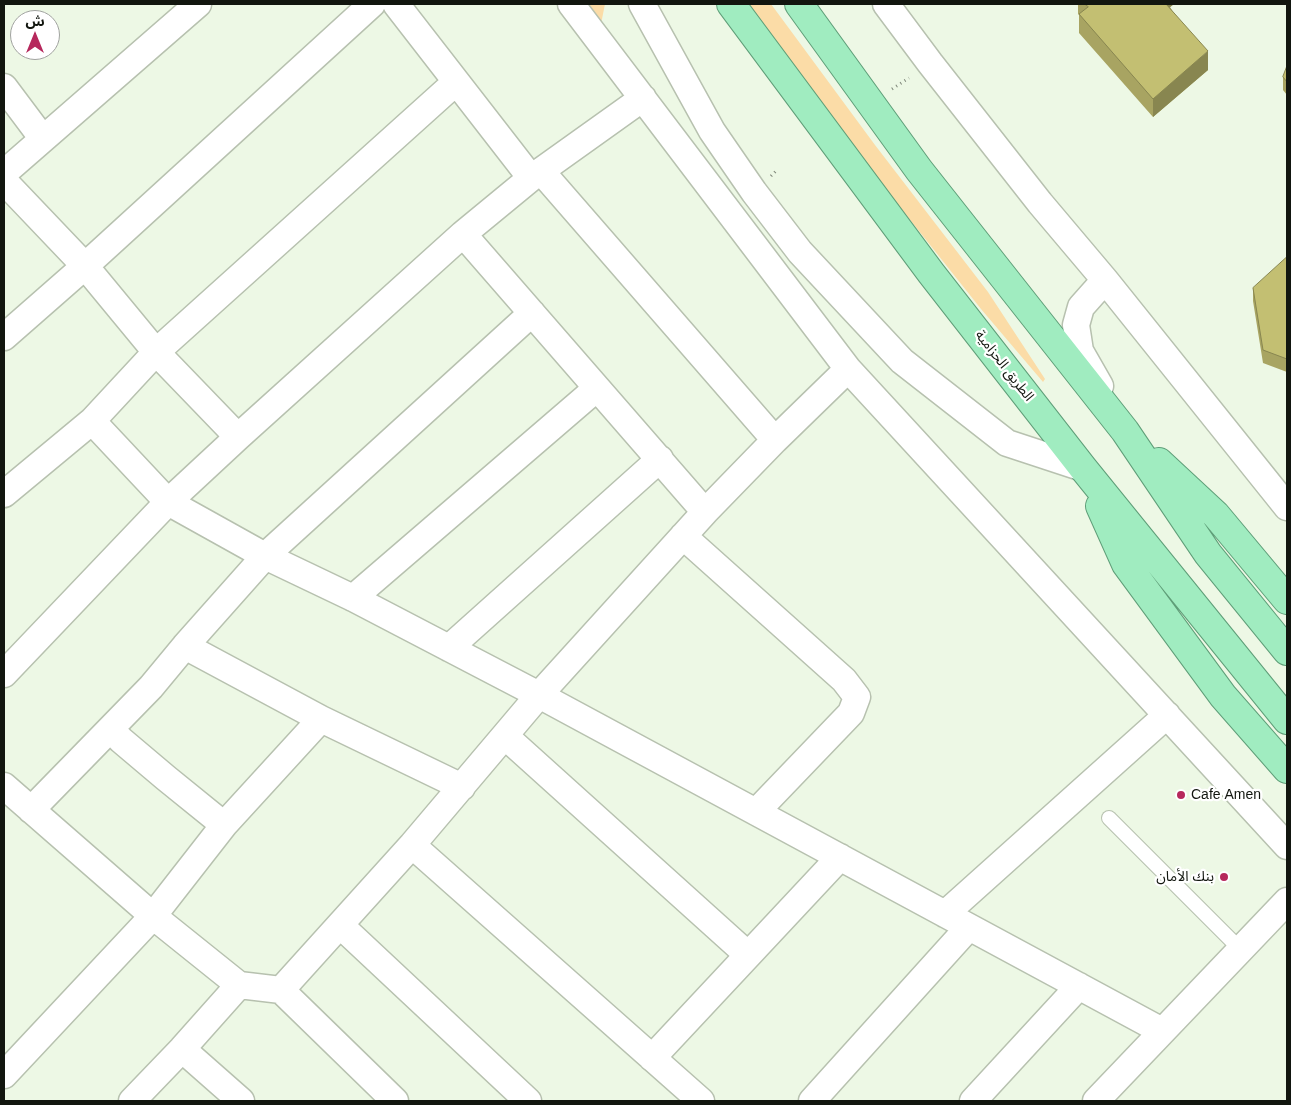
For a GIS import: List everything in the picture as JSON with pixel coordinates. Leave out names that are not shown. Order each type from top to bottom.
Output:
[{"type":"highway","name":"الطريق الحزامية","points":[[732,4],[931,273],[1083,468],[1287,720]]},
{"type":"highway","points":[[799,4],[919,170],[1125,431],[1208,554],[1287,651]]},
{"type":"highway","points":[[1125,431],[1216,514],[1287,600]]},
{"type":"highway","points":[[1083,468],[1126,564],[1223,696],[1287,769]]},
{"type":"street","points":[[4,173],[198,4]]},
{"type":"street","points":[[4,337],[85,266],[372,4]]},
{"type":"street","points":[[396,4],[456,82],[536,175],[775,440]]},
{"type":"street","points":[[571,4],[848,369],[1287,846]]},
{"type":"street","points":[[642,4],[712,131],[754,192],[800,252],[902,361],[1007,443],[1083,468]]},
{"type":"street","points":[[886,4],[1040,202],[1287,507]]},
{"type":"street","points":[[4,494],[92,421],[156,352],[456,82]]},
{"type":"street","points":[[4,87],[44,139]]},
{"type":"street","points":[[4,674],[168,502],[238,436],[463,234],[536,175],[643,98]]},
{"type":"street","points":[[4,181],[85,266],[156,352],[238,436]]},
{"type":"street","points":[[463,234],[705,512]]},
{"type":"street","points":[[1105,280],[1081,307],[1076,325],[1080,351],[1125,431]]},
{"type":"street","points":[[31,810],[151,688],[185,646],[265,556],[532,313]]},
{"type":"street","points":[[281,990],[412,845],[539,695],[683,536],[775,440],[848,369]]},
{"type":"street","points":[[354,598],[597,388]]},
{"type":"street","points":[[92,421],[168,502],[265,556],[354,598],[539,695],[1162,1031]]},
{"type":"street","points":[[449,648],[660,459]]},
{"type":"street","points":[[683,536],[844,680],[857,696],[851,713],[756,812]]},
{"type":"street","points":[[185,646],[321,719],[462,787]]},
{"type":"street","points":[[944,914],[1167,715]]},
{"type":"street","points":[[4,1075],[153,916],[224,825],[321,719]]},
{"type":"street","points":[[111,729],[158,771],[224,825]]},
{"type":"street","points":[[505,736],[748,955]]},
{"type":"street","points":[[4,786],[153,916],[239,985],[281,990],[395,1101]]},
{"type":"street","points":[[412,845],[701,1101]]},
{"type":"street","points":[[652,1058],[840,857]]},
{"type":"street","points":[[1096,1101],[1287,901]]},
{"type":"street","points":[[340,925],[528,1101]]},
{"type":"street","points":[[812,1101],[969,927]]},
{"type":"street","points":[[132,1101],[239,985]]},
{"type":"street","points":[[973,1101],[1079,986]]},
{"type":"street","points":[[182,1049],[241,1101]]},
{"type":"lane","points":[[1110,818],[1241,950]]},
{"type":"path","points":[[892,89],[930,63]]},
{"type":"shaded area","points":[[562,4],[605,4],[596,49]]},
{"type":"shaded area","points":[[745,4],[771,4],[875,145],[988,292],[1045,379],[1043,382],[981,309],[864,162]]},
{"type":"building","points":[[1085,4],[1166,4],[1208,51],[1153,99],[1079,14],[1088,7]]},
{"type":"building","points":[[1287,66],[1287,82],[1283,77]]},
{"type":"building","points":[[1287,257],[1287,359],[1263,350],[1253,288]]},
{"type":"place","name":"Cafe Amen","points":[[1181,795]]},
{"type":"place","name":"بنك الأمان","points":[[1224,877]]}]
